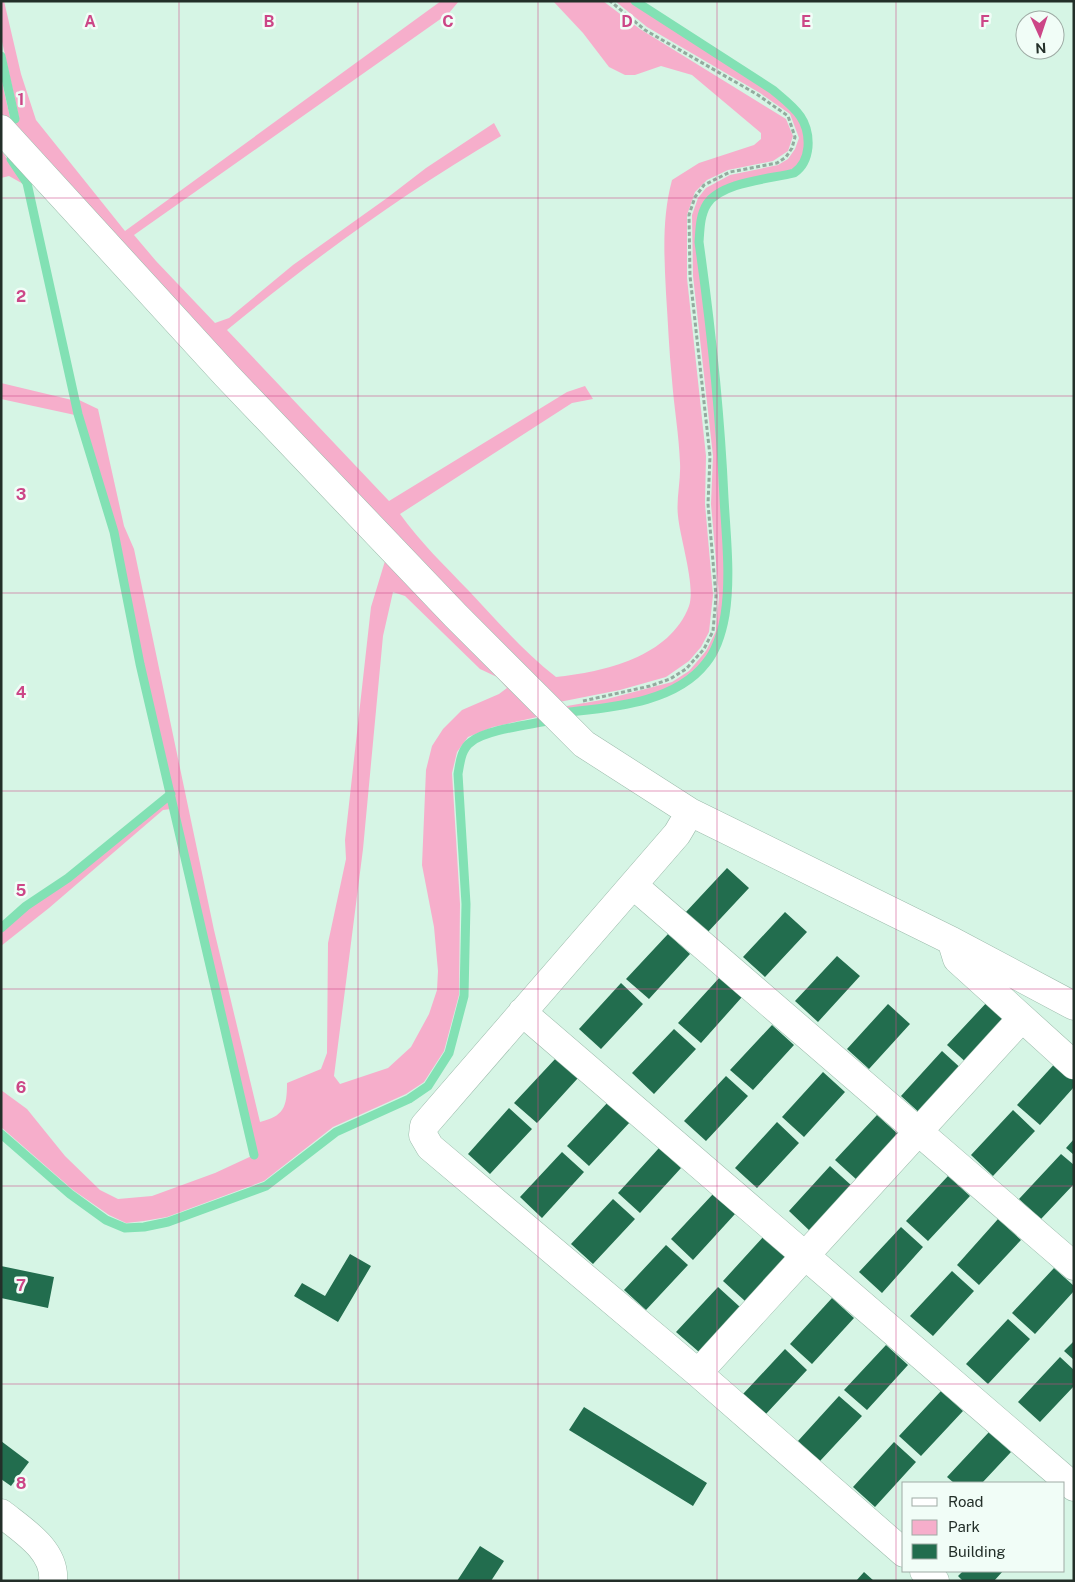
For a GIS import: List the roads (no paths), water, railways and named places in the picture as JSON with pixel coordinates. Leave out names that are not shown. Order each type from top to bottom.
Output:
[{"type":"street","points":[[1,130],[226,375],[584,744],[690,812],[952,942],[1074,1006]]},
{"type":"street","points":[[690,812],[677,834],[424,1126],[423,1135],[436,1153],[698,1374],[902,1551]]},
{"type":"street","points":[[633,885],[1074,1266]]},
{"type":"street","points":[[952,942],[957,959],[1021,1019],[1074,1064]]},
{"type":"street","points":[[522,1012],[1074,1487]]},
{"type":"street","points":[[698,1374],[1021,1019]]},
{"type":"street","points":[[1,1513],[42,1548],[54,1571],[53,1581]]},
{"type":"street","points":[[925,1572],[935,1581]]},
{"type":"waterway","points":[[570,712],[625,705],[662,694],[693,676],[710,658],[716,647],[721,634],[727,600],[727,556],[717,402],[699,242],[701,222],[707,204],[723,191],[747,182],[794,173],[804,162],[808,147],[806,128],[799,114],[773,90],[635,1]]},
{"type":"waterway","points":[[1,56],[15,119]]},
{"type":"waterway","points":[[11,159],[27,183],[78,414],[114,532],[140,664],[254,1155]]},
{"type":"waterway","points":[[1,1134],[70,1194],[106,1220],[125,1228],[144,1227],[168,1222],[266,1186],[336,1132],[409,1099],[428,1086],[449,1053],[464,996],[466,904],[458,774],[462,756],[465,748],[471,742],[486,734],[547,721]]},
{"type":"waterway","points":[[1,928],[26,906],[68,878],[171,794]]}]
